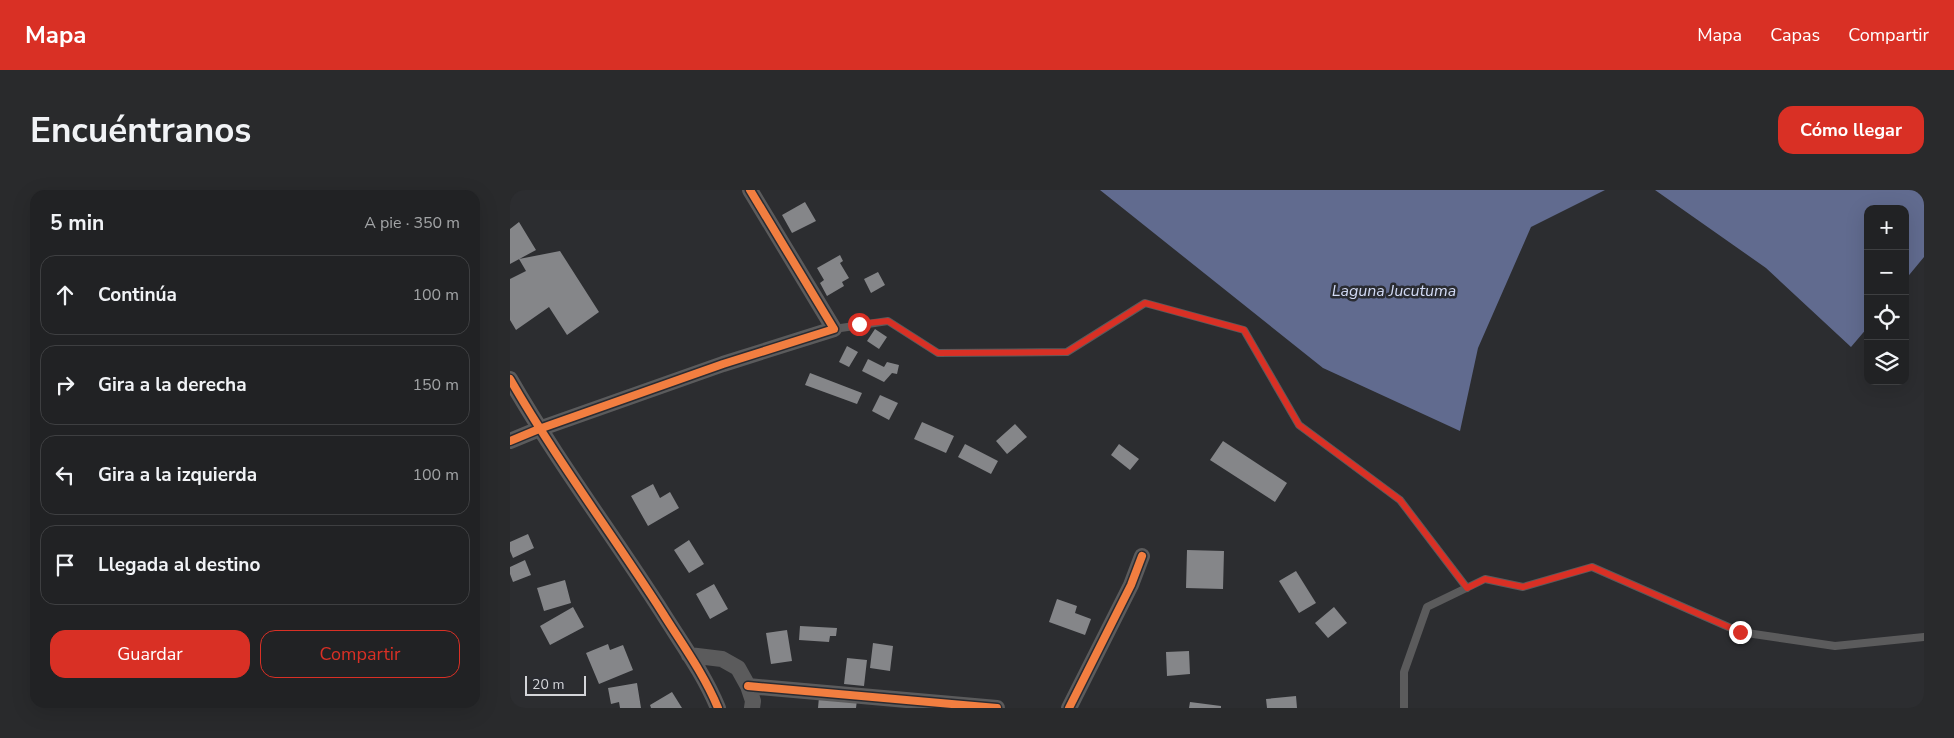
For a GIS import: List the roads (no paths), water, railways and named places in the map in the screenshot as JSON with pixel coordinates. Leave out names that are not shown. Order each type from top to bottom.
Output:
[{"type":"street","points":[[510,441],[723,364],[834,329],[750,190]]},
{"type":"street","points":[[510,379],[539,429],[624,552],[690,655],[718,708]]},
{"type":"street","points":[[1069,708],[1132,585],[1142,556]]},
{"type":"street","points":[[690,655],[722,659],[738,668],[748,686],[753,701],[752,708]]},
{"type":"street","points":[[748,686],[997,708]]},
{"type":"lane","points":[[834,329],[888,321],[938,353],[1067,352],[1145,303],[1244,330],[1299,425],[1400,500],[1467,588]]},
{"type":"lane","points":[[1404,708],[1404,672],[1426,608],[1485,579],[1523,587],[1592,567],[1740,632],[1834,646],[1924,637]]},
{"type":"water","name":"Laguna Jucutuma","points":[[1100,190],[1605,190],[1531,227],[1478,348],[1460,431],[1323,368]]},
{"type":"water","points":[[1655,190],[1924,190],[1924,257],[1909,275],[1909,205],[1864,205],[1864,332],[1851,347],[1766,268]]}]
